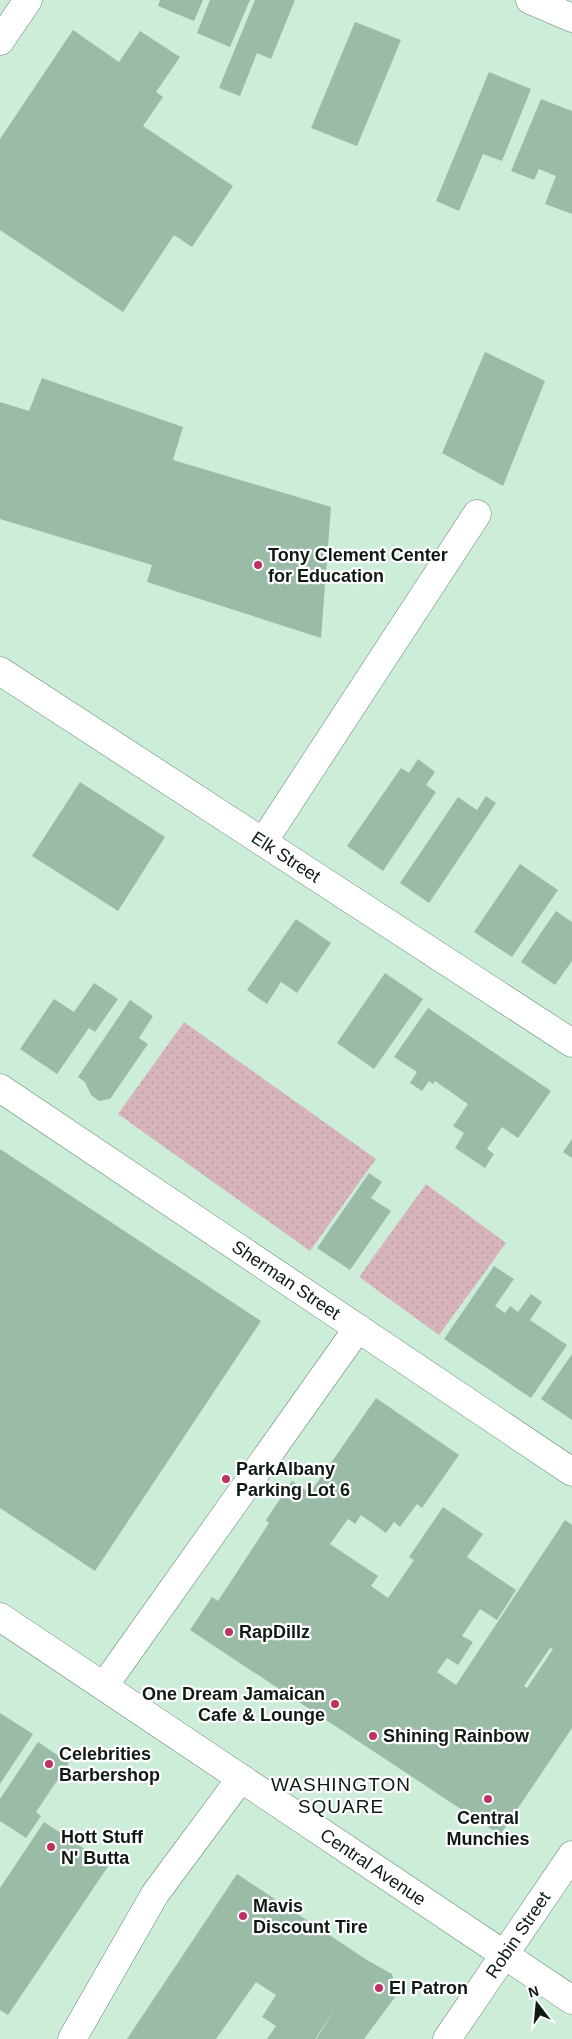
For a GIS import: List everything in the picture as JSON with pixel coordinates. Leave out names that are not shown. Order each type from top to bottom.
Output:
[{"type":"street","points":[[0,41],[28,0]]},
{"type":"street","points":[[530,0],[572,18]]},
{"type":"street","points":[[263,842],[477,514]]},
{"type":"street","name":"Elk Street","points":[[0,671],[572,1044]]},
{"type":"street","name":"Sherman Street","points":[[1,1092],[572,1472]]},
{"type":"street","points":[[104,1686],[358,1328]]},
{"type":"street","name":"Central Avenue","points":[[0,1617],[572,2000]]},
{"type":"street","points":[[72,2039],[155,1894],[241,1778]]},
{"type":"street","name":"Robin Street","points":[[447,2039],[572,1855]]},
{"type":"shaded area","points":[[184,1022],[376,1159],[310,1251],[118,1114]]},
{"type":"shaded area","points":[[426,1184],[506,1243],[439,1335],[359,1277]]},
{"type":"building","points":[[160,0],[203,0],[194,21],[158,6]]},
{"type":"building","points":[[210,0],[250,0],[230,47],[197,33]]},
{"type":"building","points":[[255,0],[295,0],[271,59],[257,53],[240,96],[219,88]]},
{"type":"building","points":[[355,22],[401,40],[357,146],[311,128]]},
{"type":"building","points":[[73,30],[119,62],[140,31],[180,57],[156,92],[163,97],[143,126],[233,186],[192,247],[174,235],[123,312],[0,230],[0,139]]},
{"type":"building","points":[[489,72],[531,89],[502,161],[483,154],[459,211],[436,201]]},
{"type":"building","points":[[541,99],[572,111],[572,214],[545,204],[556,176],[539,169],[534,180],[511,171]]},
{"type":"building","points":[[485,352],[545,381],[503,486],[442,453]]},
{"type":"building","name":"Tony Clement Center for Education","points":[[42,378],[183,427],[173,460],[331,507],[321,638],[147,582],[152,565],[0,519],[0,402],[29,411]]},
{"type":"building","points":[[418,759],[435,772],[426,785],[436,792],[383,871],[347,846],[401,768],[409,773]]},
{"type":"building","points":[[80,782],[165,837],[118,911],[32,856]]},
{"type":"building","points":[[486,796],[496,803],[429,903],[400,883],[458,797],[477,810]]},
{"type":"building","points":[[520,864],[558,890],[512,957],[474,932]]},
{"type":"building","points":[[556,911],[572,922],[572,961],[555,985],[521,962]]},
{"type":"building","points":[[296,919],[331,943],[297,993],[281,982],[267,1004],[247,990]]},
{"type":"building","points":[[385,973],[423,999],[374,1069],[337,1043]]},
{"type":"building","points":[[94,983],[118,999],[95,1032],[89,1028],[57,1074],[20,1049],[54,999],[74,1012]]},
{"type":"building","points":[[130,1000],[153,1016],[139,1038],[148,1044],[110,1099],[99,1101],[91,1095],[85,1082],[78,1077]]},
{"type":"building","points":[[428,1008],[551,1091],[518,1138],[502,1127],[487,1149],[494,1154],[485,1168],[455,1148],[464,1133],[453,1126],[468,1104],[435,1081],[433,1084],[429,1081],[422,1091],[410,1083],[417,1072],[394,1057]]},
{"type":"building","points":[[572,1139],[572,1158],[563,1152]]},
{"type":"building","points":[[0,1149],[261,1321],[95,1571],[0,1508]]},
{"type":"building","points":[[369,1173],[382,1182],[371,1198],[391,1211],[350,1270],[317,1248]]},
{"type":"building","points":[[494,1266],[514,1279],[495,1306],[505,1313],[510,1306],[518,1312],[531,1294],[542,1302],[530,1320],[567,1345],[531,1398],[444,1339]]},
{"type":"building","points":[[572,1354],[572,1420],[541,1399]]},
{"type":"building","points":[[376,1398],[459,1455],[422,1508],[417,1504],[400,1527],[394,1522],[386,1533],[361,1515],[355,1524],[348,1519],[330,1544],[378,1576],[371,1586],[388,1598],[414,1560],[409,1557],[443,1507],[483,1534],[467,1557],[516,1590],[497,1620],[480,1609],[462,1636],[473,1642],[458,1665],[447,1658],[437,1672],[456,1685],[565,1520],[572,1525],[572,1728],[500,1835],[190,1630],[212,1597],[218,1601],[269,1523],[266,1520],[292,1481],[310,1493]],"holes":[[[550,1648],[553,1649],[527,1688],[524,1686]]]},
{"type":"building","points":[[0,1713],[33,1734],[0,1784]]},
{"type":"building","points":[[38,1742],[69,1763],[36,1812],[41,1816],[26,1838],[0,1821],[0,1799]]},
{"type":"building","points":[[44,1822],[109,1865],[8,2015],[0,2010],[0,1888]]},
{"type":"building","points":[[237,1874],[367,1960],[392,1974],[398,1993],[364,2039],[316,2039],[337,2006],[315,2039],[267,2039],[276,2026],[262,2017],[276,1995],[256,1982],[216,2039],[127,2039]]},
{"type":"place","name":"Tony Clement Center for Education","points":[[258,565]]},
{"type":"place","name":"ParkAlbany Parking Lot 6","points":[[226,1479]]},
{"type":"place","name":"RapDillz","points":[[229,1632]]},
{"type":"place","name":"One Dream Jamaican Cafe & Lounge","points":[[335,1704]]},
{"type":"place","name":"Shining Rainbow","points":[[373,1736]]},
{"type":"place","name":"Celebrities Barbershop","points":[[49,1764]]},
{"type":"place","name":"Central Munchies","points":[[488,1799]]},
{"type":"place","name":"Hott Stuff N' Butta","points":[[51,1847]]},
{"type":"place","name":"Mavis Discount Tire","points":[[243,1916]]},
{"type":"place","name":"El Patron","points":[[379,1988]]},
{"type":"district","name":"WASHINGTON SQUARE","points":[[341,1795]]}]
